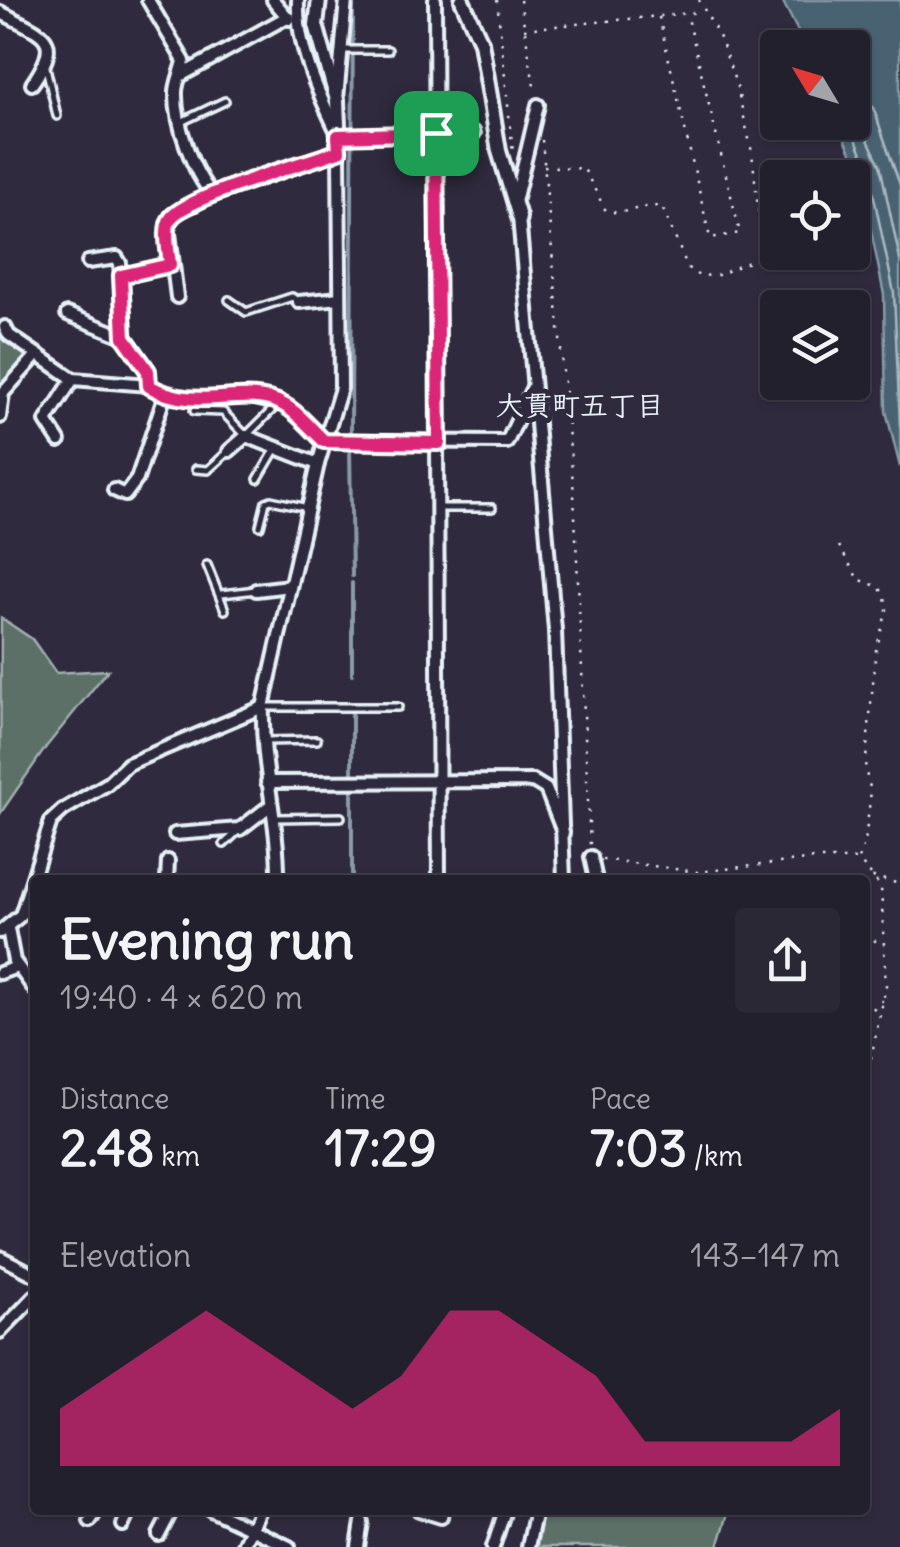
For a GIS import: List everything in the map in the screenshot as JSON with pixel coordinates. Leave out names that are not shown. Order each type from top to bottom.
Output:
[{"type":"street","points":[[148,0],[181,54],[176,91],[181,122],[202,184],[213,195]]},
{"type":"street","points":[[273,0],[300,31]]},
{"type":"street","points":[[298,0],[300,31],[339,144]]},
{"type":"street","points":[[318,0],[316,26],[337,100]]},
{"type":"street","points":[[278,875],[275,818],[262,740],[263,707],[318,464],[341,388],[337,100],[346,0]]},
{"type":"street","points":[[435,0],[439,875]]},
{"type":"street","points":[[462,0],[481,42],[498,151],[517,210],[555,630],[566,836],[564,875]]},
{"type":"street","points":[[0,12],[46,40],[50,57],[32,84]]},
{"type":"street","points":[[180,76],[287,17]]},
{"type":"street","points":[[517,210],[538,105]]},
{"type":"street","points":[[176,297],[168,224],[172,215],[339,144],[474,132]]},
{"type":"street","points":[[88,262],[117,258],[124,337],[148,371],[149,386]]},
{"type":"street","points":[[121,276],[170,265]]},
{"type":"street","points":[[299,302],[340,298]]},
{"type":"street","points":[[67,314],[124,337]]},
{"type":"street","points":[[5,327],[36,356],[73,379],[149,386],[165,395],[197,401],[248,396],[276,402]]},
{"type":"street","points":[[0,417],[1,393],[36,356]]},
{"type":"street","points":[[59,441],[46,421],[73,379]]},
{"type":"street","points":[[324,441],[507,442],[535,384]]},
{"type":"street","points":[[114,490],[125,494],[136,479],[165,395]]},
{"type":"street","points":[[229,451],[246,436],[318,464]]},
{"type":"street","points":[[256,590],[290,586]]},
{"type":"street","points":[[37,875],[51,821],[64,810],[107,784],[128,764],[263,707]]},
{"type":"street","points":[[267,782],[518,779],[542,784],[566,836]]},
{"type":"street","points":[[175,834],[240,829],[271,805]]},
{"type":"street","points":[[590,857],[595,875]]},
{"type":"street","points":[[168,861],[168,875]]},
{"type":"street","points":[[30,903],[4,931],[17,967],[30,984]]},
{"type":"street","points":[[0,972],[17,967]]},
{"type":"street","points":[[0,1257],[30,1272]]},
{"type":"street","points":[[0,1332],[30,1301]]},
{"type":"street","points":[[90,1521],[94,1515]]},
{"type":"street","points":[[123,1525],[128,1515]]},
{"type":"street","points":[[159,1536],[170,1515]]},
{"type":"street","points":[[222,1515],[289,1547]]},
{"type":"street","points":[[242,1547],[258,1515]]},
{"type":"street","points":[[493,1547],[503,1515]]},
{"type":"street","points":[[528,1547],[535,1515]]},
{"type":"street","points":[[358,1547],[362,1522]]},
{"type":"lane","points":[[344,50],[388,50]]},
{"type":"lane","points":[[46,64],[57,116]]},
{"type":"lane","points":[[181,122],[225,101]]},
{"type":"lane","points":[[229,300],[246,312],[292,298],[299,302]]},
{"type":"lane","points":[[194,411],[223,412],[246,436],[276,402],[324,441]]},
{"type":"lane","points":[[258,479],[275,450]]},
{"type":"lane","points":[[196,469],[208,470],[229,451]]},
{"type":"lane","points":[[260,526],[266,502],[271,500],[308,508]]},
{"type":"lane","points":[[439,508],[492,508]]},
{"type":"lane","points":[[208,565],[225,610]]},
{"type":"lane","points":[[222,594],[256,590]]},
{"type":"lane","points":[[263,707],[398,707]]},
{"type":"lane","points":[[262,740],[317,740]]},
{"type":"lane","points":[[275,818],[342,817]]},
{"type":"lane","points":[[224,844],[240,829]]},
{"type":"path","points":[[497,0],[513,157]]},
{"type":"path","points":[[520,0],[538,105]]},
{"type":"path","points":[[544,166],[584,168],[606,212],[622,215],[648,205],[662,208],[688,268],[699,276],[718,275],[763,256],[752,152],[740,99],[721,40],[699,0]]},
{"type":"path","points":[[523,30],[703,12]]},
{"type":"path","points":[[660,16],[710,238],[740,233],[687,14]]},
{"type":"path","points":[[541,136],[574,494],[590,857],[698,872],[816,859],[858,859],[880,887],[883,936],[884,999],[870,1064]]},
{"type":"path","points":[[839,546],[858,579],[879,587],[886,596],[887,610],[876,650],[864,769],[871,792],[865,842],[858,859]]},
{"type":"path","points":[[874,877],[900,884]]},
{"type":"path","points":[[870,881],[874,877]]},
{"type":"path","points":[[870,943],[883,936]]},
{"type":"path","points":[[870,1012],[884,999]]},
{"type":"green space","points":[[0,332],[29,357],[0,387]]},
{"type":"green space","points":[[1,618],[32,639],[56,673],[108,670],[46,747],[0,814]]},
{"type":"green space","points":[[542,1515],[728,1515],[718,1547],[537,1547]]},
{"type":"water","points":[[782,0],[900,0],[900,467],[886,411],[884,295],[870,225],[870,160],[855,160],[846,140],[870,140],[870,30],[797,30]]},
{"type":"waterway","points":[[351,435],[353,0]]},
{"type":"waterway","points":[[350,448],[352,576]]},
{"type":"waterway","points":[[352,583],[352,674]]},
{"type":"waterway","points":[[352,713],[352,774]]},
{"type":"waterway","points":[[352,788],[352,875]]},
{"type":"waterway","points":[[365,1547],[366,1515]]},
{"type":"district","name":"大貫町五丁目","points":[[580,405]]},
{"type":"route","points":[[436,133],[439,443],[324,441],[280,402],[248,396],[197,401],[165,395],[149,386],[148,371],[124,337],[121,276],[170,265],[168,224],[172,215],[213,195],[339,151],[338,136],[436,133]]}]
